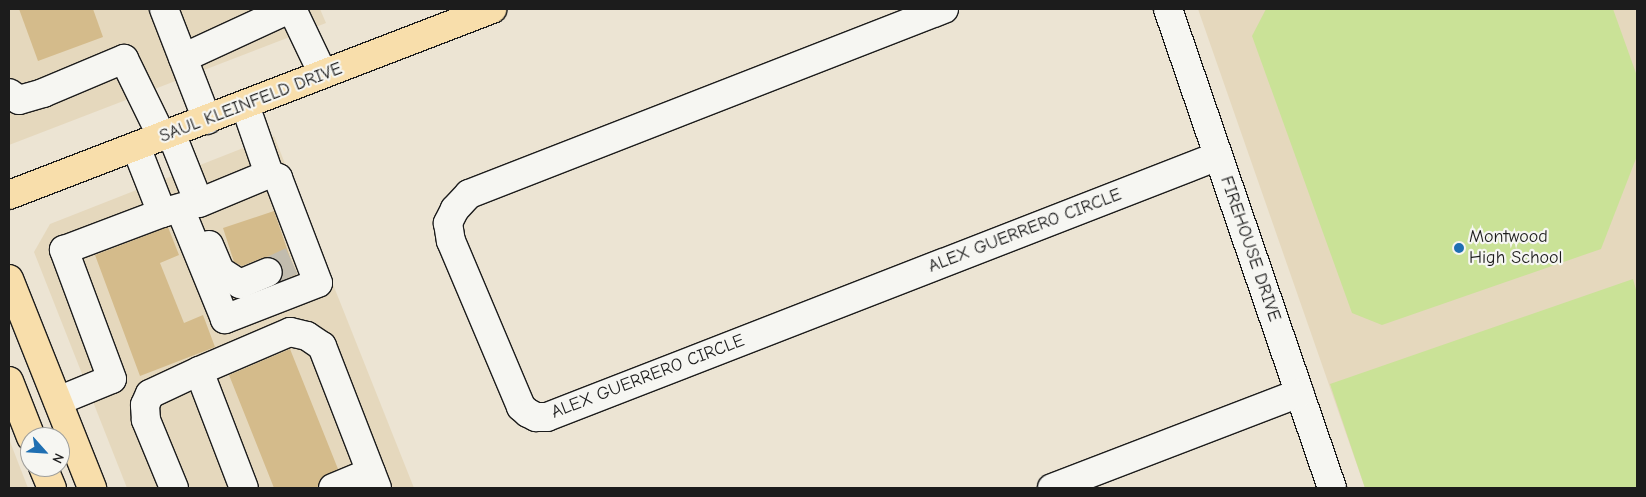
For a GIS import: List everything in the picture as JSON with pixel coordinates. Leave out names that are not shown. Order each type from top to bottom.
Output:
[{"type":"main road","name":"SAUL KLEINFELD DRIVE","points":[[9,195],[492,9]]},
{"type":"main road","points":[[9,279],[92,488]]},
{"type":"main road","points":[[11,392],[27,427]]},
{"type":"street","points":[[164,9],[207,120]]},
{"type":"street","points":[[183,58],[290,9],[323,74]]},
{"type":"street","name":"ALEX GUERRERO CIRCLE","points":[[944,9],[469,194],[455,208],[448,223],[451,241],[521,407],[528,414],[536,417],[547,417],[1218,156]]},
{"type":"street","name":"FIREHOUSE DRIVE","points":[[1168,9],[1332,488]]},
{"type":"street","points":[[9,93],[19,100],[43,93],[124,60],[167,135],[183,207],[225,319],[318,283],[289,262],[278,178],[269,174],[183,207],[64,250],[112,379],[58,401]]},
{"type":"street","points":[[245,105],[269,174]]},
{"type":"street","points":[[136,147],[183,207],[220,271],[240,284],[289,262]]},
{"type":"street","points":[[174,488],[146,420],[144,406],[150,394],[290,332],[307,336],[322,346],[374,480],[333,488]]},
{"type":"street","points":[[200,371],[244,488]]},
{"type":"street","points":[[1052,488],[1299,393]]},
{"type":"shaded area","points":[[9,9],[320,9],[326,23],[9,145]]},
{"type":"shaded area","name":"Montwood High School","points":[[1198,9],[1637,9],[1637,488],[1365,488]]},
{"type":"shaded area","points":[[274,136],[414,488],[127,488],[34,252],[50,224]]},
{"type":"shaded area","points":[[9,439],[20,467],[20,477],[24,477],[28,488],[9,488]]},
{"type":"green space","points":[[1266,9],[1613,9],[1637,76],[1637,156],[1601,249],[1382,325],[1352,313],[1252,36]]},
{"type":"green space","points":[[1633,279],[1637,293],[1637,488],[1365,488],[1330,384]]},
{"type":"building","points":[[19,9],[93,9],[103,37],[38,61]]},
{"type":"building","points":[[274,211],[296,275],[281,281],[284,273],[277,259],[270,257],[262,258],[242,266],[234,262],[223,228]]},
{"type":"building","points":[[168,227],[179,255],[160,263],[184,323],[203,315],[215,347],[140,376],[95,255]]},
{"type":"building","points":[[290,349],[338,469],[321,478],[318,488],[274,488],[229,375]]},
{"type":"tunnel","points":[[268,272],[292,261]]},
{"type":"place","name":"Montwood High School","points":[[1459,248]]}]
